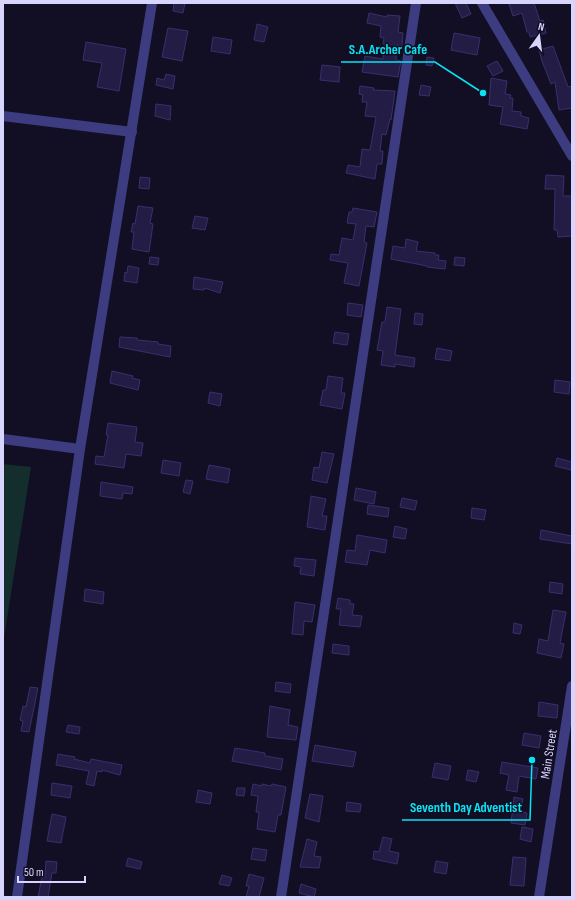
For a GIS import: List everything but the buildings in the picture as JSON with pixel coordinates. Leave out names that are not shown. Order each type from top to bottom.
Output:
[{"type":"street","points":[[17,897],[80,449],[152,3]]},
{"type":"street","points":[[281,897],[416,3]]},
{"type":"street","points":[[482,3],[572,156]]},
{"type":"street","points":[[3,116],[132,132]]},
{"type":"street","points":[[3,439],[80,449]]},
{"type":"street","name":"Main Street","points":[[540,897],[572,686]]},
{"type":"green space","points":[[3,464],[31,467],[3,644]]},
{"type":"place","name":"S.A.Archer Cafe","points":[[483,93]]},
{"type":"place","name":"Seventh Day Adventist","points":[[532,760]]}]
